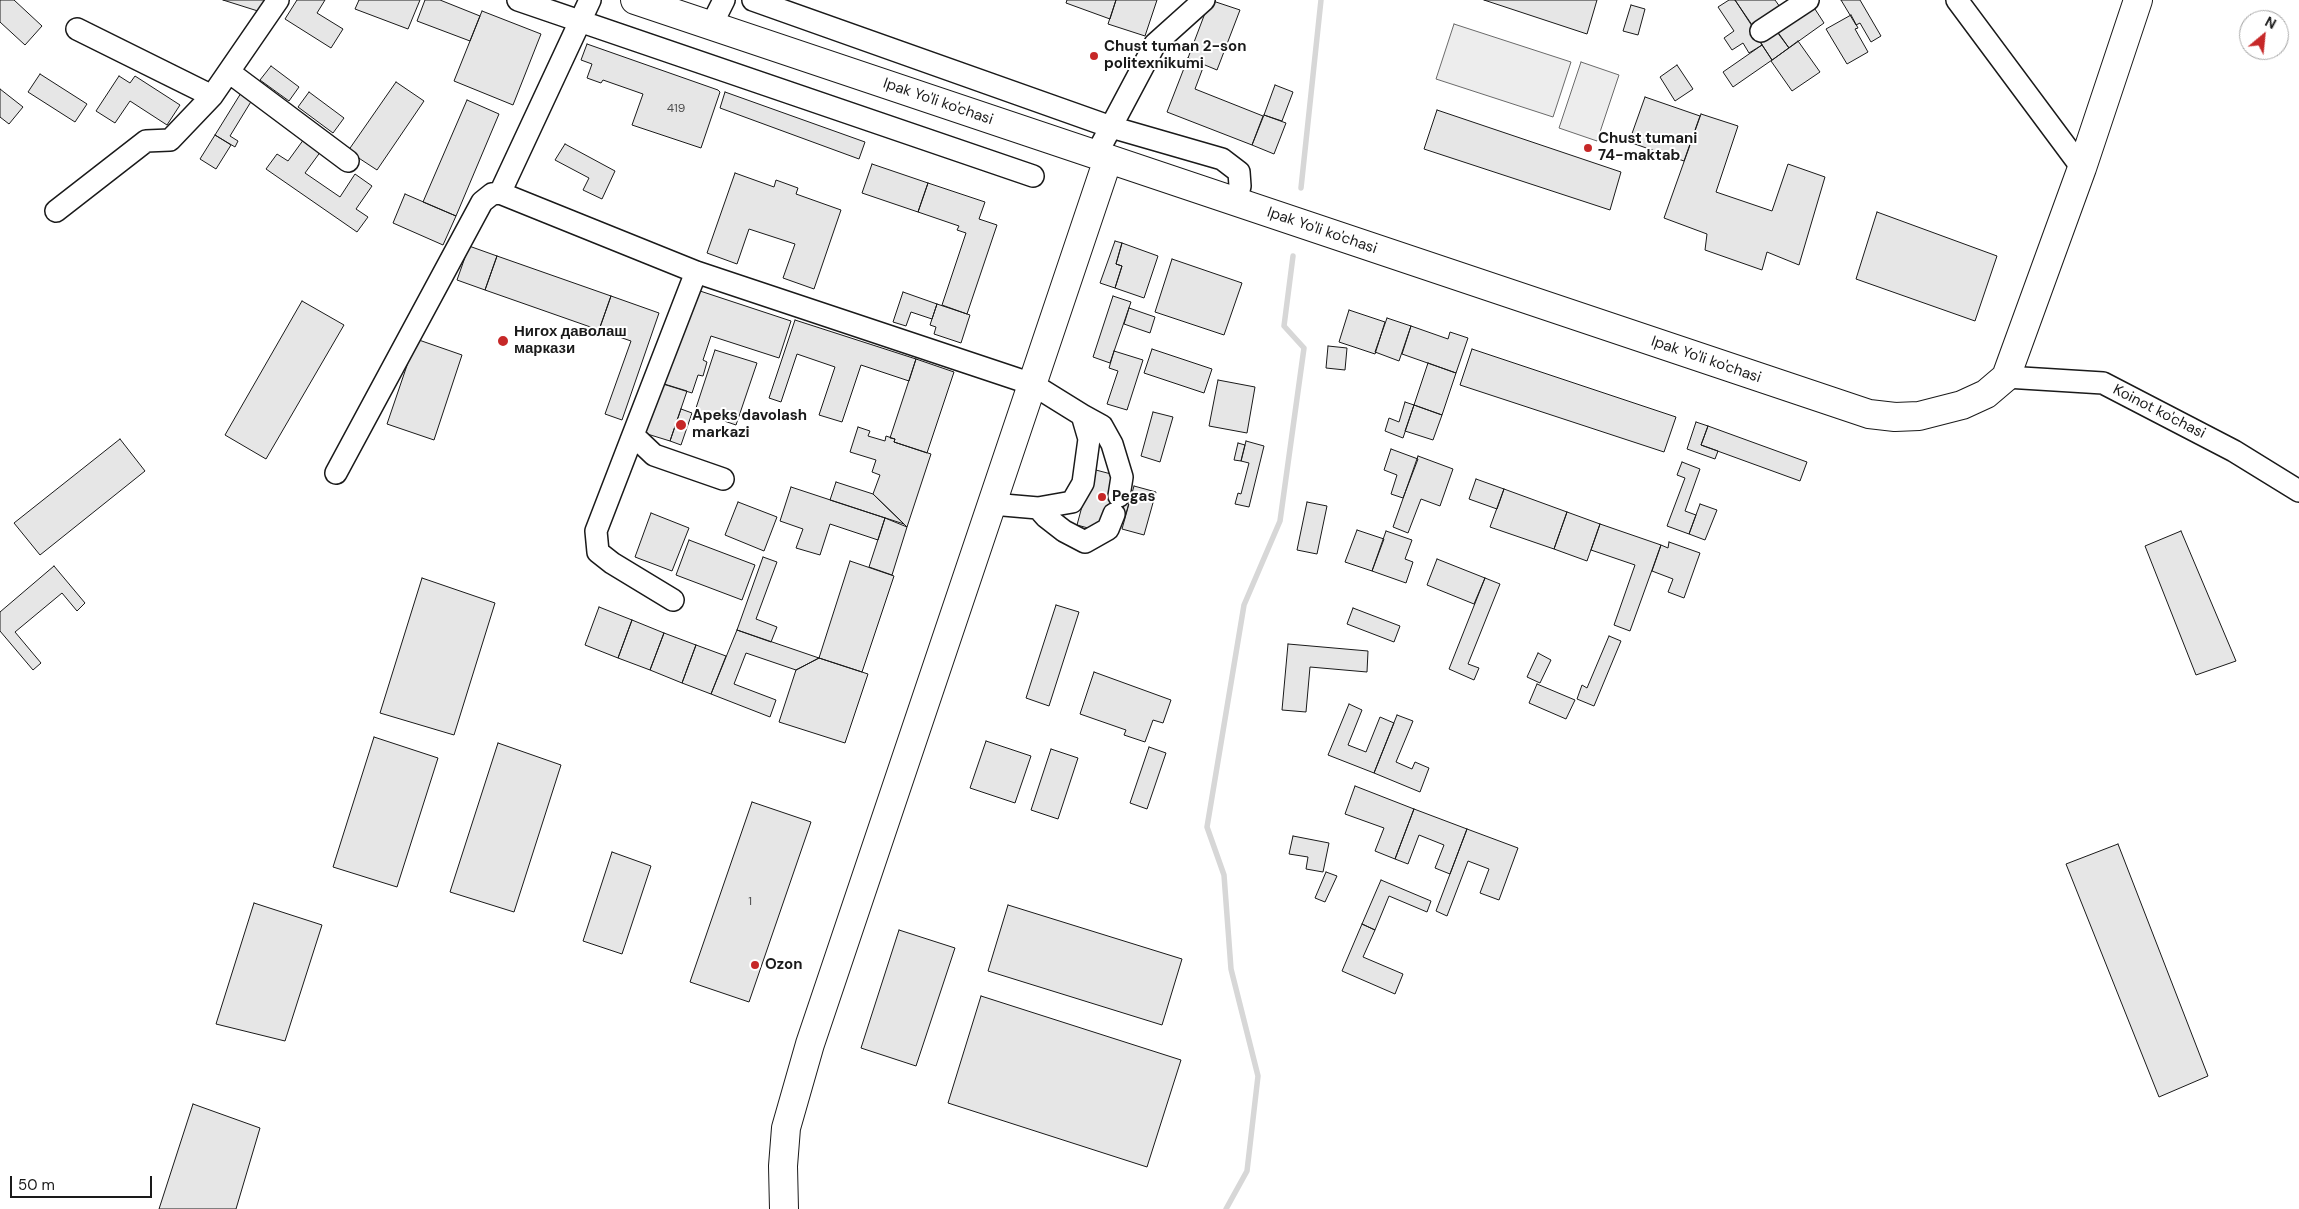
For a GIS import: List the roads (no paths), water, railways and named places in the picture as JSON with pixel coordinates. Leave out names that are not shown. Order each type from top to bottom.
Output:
[{"type":"main road","name":"Ipak Yo'li ko'chasi","points":[[635,0],[1869,414],[1895,417],[1919,416],[1941,412],[1986,394],[2006,377]]},
{"type":"main road","points":[[2006,377],[2082,168],[2138,0]]},
{"type":"main road","points":[[784,1209],[783,1166],[786,1128],[797,1086],[1032,384],[1102,157]]},
{"type":"street","points":[[56,211],[146,141],[170,140],[212,96],[278,0]]},
{"type":"street","points":[[518,0],[1032,176]]},
{"type":"street","points":[[500,192],[590,0]]},
{"type":"street","points":[[711,26],[724,0]]},
{"type":"street","points":[[753,0],[1111,127],[1222,159],[1239,172],[1240,186],[1236,202]]},
{"type":"street","points":[[1102,157],[1111,127],[1155,44],[1204,0]]},
{"type":"street","points":[[1761,31],[1808,0]]},
{"type":"street","points":[[1957,0],[2082,168]]},
{"type":"street","points":[[77,28],[212,96]]},
{"type":"street","points":[[229,72],[348,161]]},
{"type":"street","points":[[336,473],[482,202],[492,194],[500,192],[696,272],[1032,384],[1102,426],[1112,444],[1122,477],[1108,529],[1085,542],[1064,531],[1038,508]]},
{"type":"street","points":[[673,600],[612,563],[598,552],[596,531],[696,272]]},
{"type":"street","name":"Koinot ko'chasi","points":[[2006,377],[2102,383],[2234,451],[2299,491]]},
{"type":"street","points":[[992,504],[1038,508],[1072,502],[1083,483],[1089,439],[1082,415]]},
{"type":"street","points":[[633,435],[654,455],[723,479]]},
{"type":"waterway","points":[[1301,188],[1321,0]]},
{"type":"waterway","points":[[1226,1209],[1247,1171],[1258,1076],[1231,969],[1224,875],[1207,827],[1244,605],[1280,521],[1304,348],[1284,326],[1293,256]]},
{"type":"place","name":"Chust tuman 2-son politexnikumi","points":[[1094,56]]},
{"type":"place","name":"Chust tumani 74-maktab","points":[[1588,148]]},
{"type":"place","name":"Нигох даволаш маркази","points":[[503,341]]},
{"type":"place","name":"Apeks davolash markazi","points":[[681,425]]},
{"type":"place","name":"Pegas","points":[[1102,497]]},
{"type":"place","name":"Ozon","points":[[755,965]]}]
